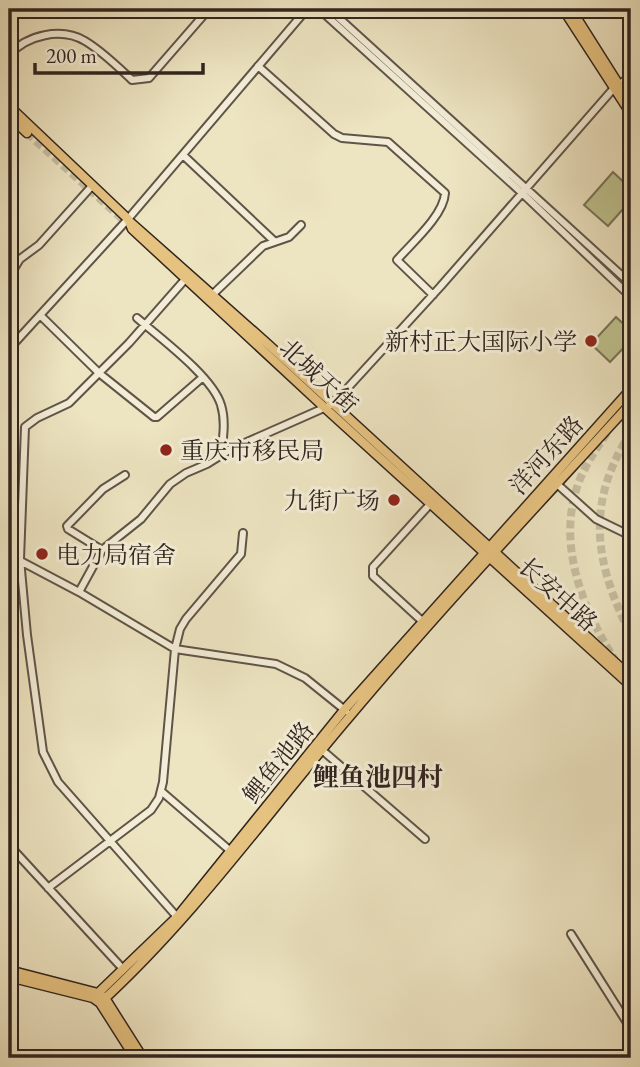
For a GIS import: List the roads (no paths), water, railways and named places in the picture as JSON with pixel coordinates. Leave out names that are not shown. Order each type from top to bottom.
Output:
[{"type":"main road","points":[[563,9],[631,104]]},
{"type":"main road","points":[[570,9],[631,114]]},
{"type":"main road","name":"北城天街","points":[[9,106],[91,187],[128,219],[132,229],[211,296],[489,552]]},
{"type":"main road","points":[[9,116],[27,133]]},
{"type":"main road","name":"洋河东路","points":[[489,552],[631,389]]},
{"type":"main road","name":"洋河东路","points":[[489,552],[557,484],[631,403]]},
{"type":"main road","name":"鲤鱼池路","points":[[99,998],[179,920],[422,621],[489,552]]},
{"type":"main road","name":"鲤鱼池路","points":[[234,853],[322,750],[347,712],[489,552]]},
{"type":"main road","name":"长安中路","points":[[489,552],[631,677]]},
{"type":"main road","name":"长安中路","points":[[489,552],[631,686]]},
{"type":"main road","name":"鲤鱼池路","points":[[99,998],[123,969],[179,920]]},
{"type":"main road","points":[[9,970],[99,998],[143,1058]]},
{"type":"main road","points":[[9,977],[99,998],[135,1058]]},
{"type":"street","points":[[9,55],[26,41],[42,35],[68,35],[84,41],[132,80],[149,78],[209,9]]},
{"type":"street","points":[[9,349],[128,219],[307,9]]},
{"type":"street","points":[[319,9],[631,284]]},
{"type":"street","points":[[329,9],[524,191],[631,296]]},
{"type":"street","points":[[258,66],[334,134],[342,138],[388,142],[444,193],[439,211],[397,260],[433,295]]},
{"type":"street","points":[[79,592],[102,550],[141,519],[170,484],[221,455],[329,406],[433,295],[616,86],[631,76]]},
{"type":"street","points":[[183,155],[274,241]]},
{"type":"street","points":[[9,277],[20,259],[39,245],[91,187]]},
{"type":"street","points":[[211,296],[263,246],[289,237],[301,225]]},
{"type":"street","points":[[179,920],[58,782],[43,752],[20,559],[26,427],[37,418],[69,403],[145,325],[188,276]]},
{"type":"street","points":[[41,316],[99,373],[149,414],[157,417],[203,377]]},
{"type":"street","points":[[137,318],[203,377],[221,402],[221,455]]},
{"type":"street","points":[[102,550],[67,526],[103,489],[125,475]]},
{"type":"street","points":[[557,484],[596,519],[631,536]]},
{"type":"street","points":[[422,621],[373,576],[372,571],[433,501]]},
{"type":"street","points":[[48,888],[151,810],[161,791],[175,649],[180,629],[241,554],[243,533]]},
{"type":"street","points":[[9,555],[79,592],[175,649],[276,664],[304,678],[347,712]]},
{"type":"street","points":[[322,750],[425,839]]},
{"type":"street","points":[[161,791],[234,853]]},
{"type":"street","points":[[9,845],[123,969]]},
{"type":"street","points":[[571,934],[631,1029]]},
{"type":"tunnel","points":[[27,133],[131,227]]},
{"type":"tunnel","points":[[631,432],[606,483],[600,533],[609,582],[631,635]]},
{"type":"tunnel","points":[[607,433],[580,479],[570,526],[571,550],[583,596],[615,660]]},
{"type":"place","name":"新村正大国际小学","points":[[591,341]]},
{"type":"place","name":"重庆市移民局","points":[[166,450]]},
{"type":"place","name":"九街广场","points":[[394,500]]},
{"type":"place","name":"电力局宿舍","points":[[42,554]]},
{"type":"district","name":"鲤鱼池四村","points":[[378,777]]}]
